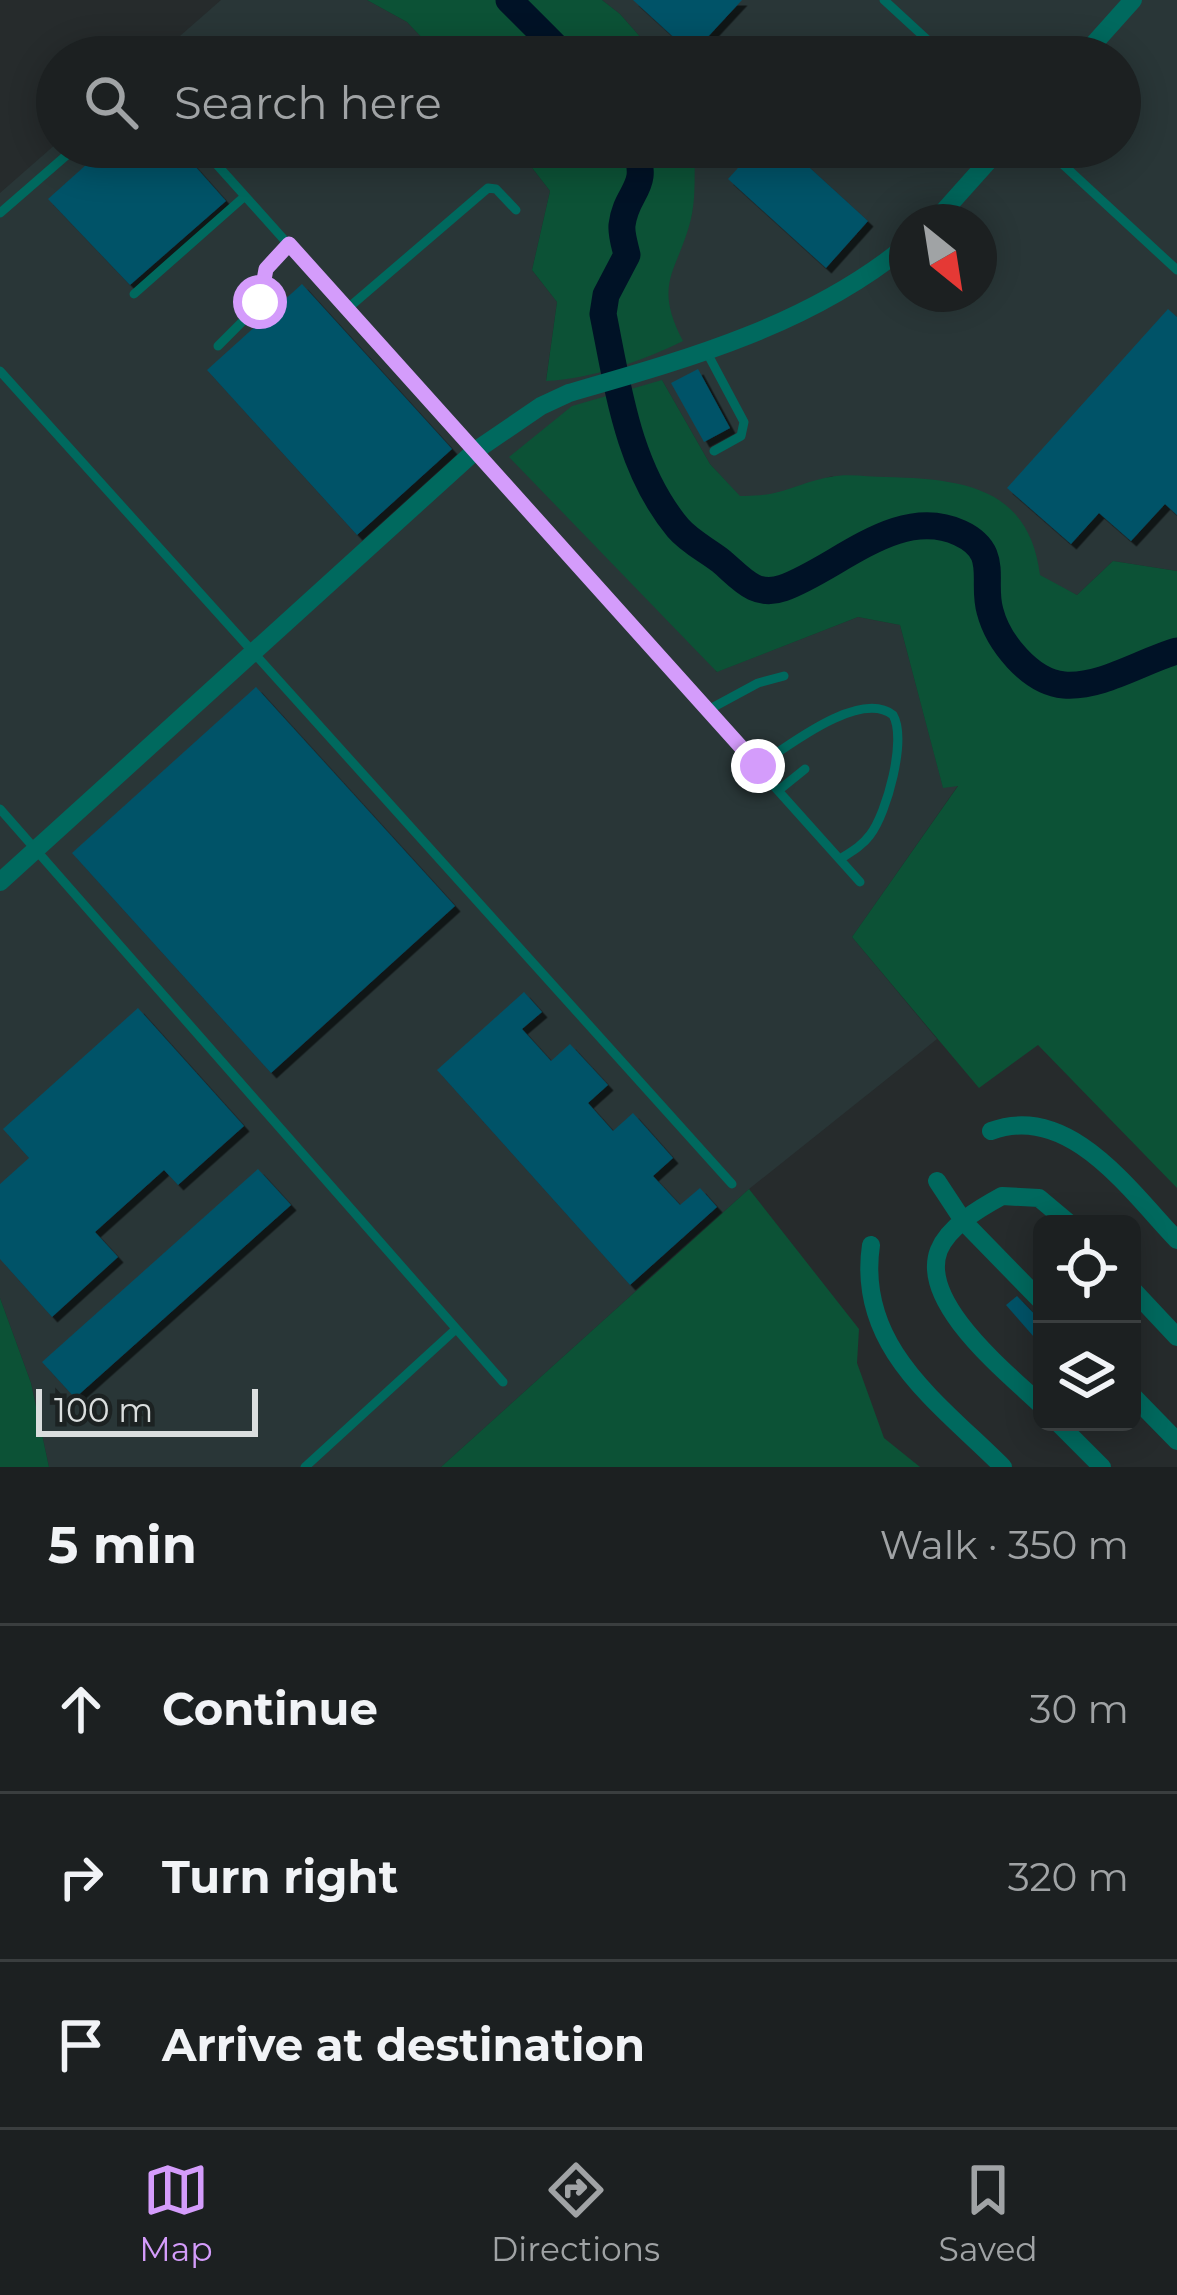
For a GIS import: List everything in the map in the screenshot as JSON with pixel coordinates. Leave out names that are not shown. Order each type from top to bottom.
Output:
[{"type":"street","points":[[1101,36],[1133,0]]},
{"type":"street","points":[[950,204],[982,168]]},
{"type":"street","points":[[0,882],[476,451],[569,392],[758,333],[845,290],[889,257]]},
{"type":"street","points":[[1028,1123],[1030,1102]]},
{"type":"street","points":[[991,1131],[1028,1123],[1055,1131],[1090,1154],[1177,1240]]},
{"type":"street","points":[[937,1181],[964,1222],[1033,1293]]},
{"type":"street","points":[[1033,1397],[946,1303],[936,1268],[939,1250],[964,1222],[1002,1196],[1039,1198],[1059,1215]]},
{"type":"street","points":[[871,1245],[868,1290],[874,1317],[893,1351],[920,1396],[1003,1467]]},
{"type":"street","points":[[1141,1299],[1177,1337]]},
{"type":"street","points":[[1141,1404],[1177,1442]]},
{"type":"street","points":[[1067,1431],[1102,1467]]},
{"type":"street","points":[[1069,1467],[1087,1451]]},
{"type":"lane","points":[[884,0],[923,36]]},
{"type":"lane","points":[[0,213],[52,168]]},
{"type":"lane","points":[[220,168],[860,882]]},
{"type":"lane","points":[[1068,168],[1177,270]]},
{"type":"lane","points":[[347,309],[488,188],[496,189],[516,210]]},
{"type":"lane","points":[[134,294],[245,196]]},
{"type":"lane","points":[[218,346],[258,306],[266,269],[289,244]]},
{"type":"lane","points":[[705,349],[744,422],[741,436],[714,451]]},
{"type":"lane","points":[[0,370],[732,1184]]},
{"type":"lane","points":[[708,710],[758,682],[784,676]]},
{"type":"lane","points":[[758,766],[858,709],[874,705],[893,715],[902,740],[877,825],[860,847],[840,859]]},
{"type":"lane","points":[[779,790],[806,769]]},
{"type":"lane","points":[[0,809],[503,1382]]},
{"type":"lane","points":[[305,1467],[457,1329]]},
{"type":"shaded area","points":[[221,0],[367,0],[407,22],[420,36],[180,36]]},
{"type":"shaded area","points":[[602,0],[1177,0],[1177,571],[1113,561],[1077,595],[832,476],[773,496],[739,496],[710,464],[662,380],[716,672],[858,617],[900,625],[943,787],[959,784],[852,937],[937,1039],[749,1189],[441,1467],[49,1467],[31,1383],[0,1298],[0,193],[36,161],[36,168],[532,168],[550,191],[532,270],[557,302],[546,380],[667,311],[668,280],[692,214],[694,168],[1141,168],[1141,36],[639,36]]},
{"type":"green space","points":[[367,0],[602,0],[639,36],[420,36],[407,22]]},
{"type":"green space","points":[[532,168],[694,168],[692,214],[669,289],[669,303],[683,341],[616,368],[546,381],[557,302],[532,270],[550,191]]},
{"type":"green space","points":[[662,380],[710,464],[740,496],[844,475],[965,485],[1006,505],[1022,522],[1040,575],[1077,595],[1113,561],[1177,571],[1177,1188],[1038,1045],[979,1088],[852,937],[958,786],[943,788],[900,625],[858,617],[717,672],[509,457],[572,406]]},
{"type":"green space","points":[[749,1189],[859,1329],[857,1363],[884,1438],[920,1467],[441,1467]]},
{"type":"green space","points":[[0,1298],[31,1383],[49,1467],[0,1467]]},
{"type":"building","points":[[633,0],[742,0],[709,36],[672,36]]},
{"type":"building","points":[[83,168],[197,168],[226,201],[130,285],[48,199]]},
{"type":"building","points":[[738,168],[810,168],[868,221],[826,268],[728,179]]},
{"type":"building","points":[[302,284],[452,449],[357,535],[207,370]]},
{"type":"building","points":[[1168,309],[1177,317],[1177,515],[1165,504],[1131,541],[1099,513],[1071,544],[1007,488]]},
{"type":"building","points":[[698,369],[730,428],[704,442],[671,383]]},
{"type":"building","points":[[256,687],[455,906],[271,1073],[72,853]]},
{"type":"building","points":[[524,992],[542,1012],[522,1029],[551,1061],[570,1044],[608,1085],[588,1103],[613,1131],[633,1113],[673,1158],[653,1176],[680,1205],[700,1188],[717,1207],[630,1285],[437,1070]]},
{"type":"building","points":[[138,1008],[244,1126],[178,1185],[164,1170],[95,1232],[118,1257],[52,1317],[0,1259],[0,1184],[29,1158],[3,1129]]},
{"type":"building","points":[[258,1169],[291,1205],[75,1398],[42,1362]]},
{"type":"building","points":[[1017,1296],[1033,1313],[1033,1336],[1006,1305]]},
{"type":"waterway","points":[[509,0],[545,36]]},
{"type":"waterway","points":[[640,168],[622,225],[627,255],[606,295],[603,314],[636,453],[661,505],[683,533],[749,585],[773,590],[891,533],[937,526],[960,533],[981,549],[994,623],[1017,658],[1039,677],[1078,685],[1177,651]]},
{"type":"route","points":[[260,302],[266,269],[289,244],[758,766]]}]
